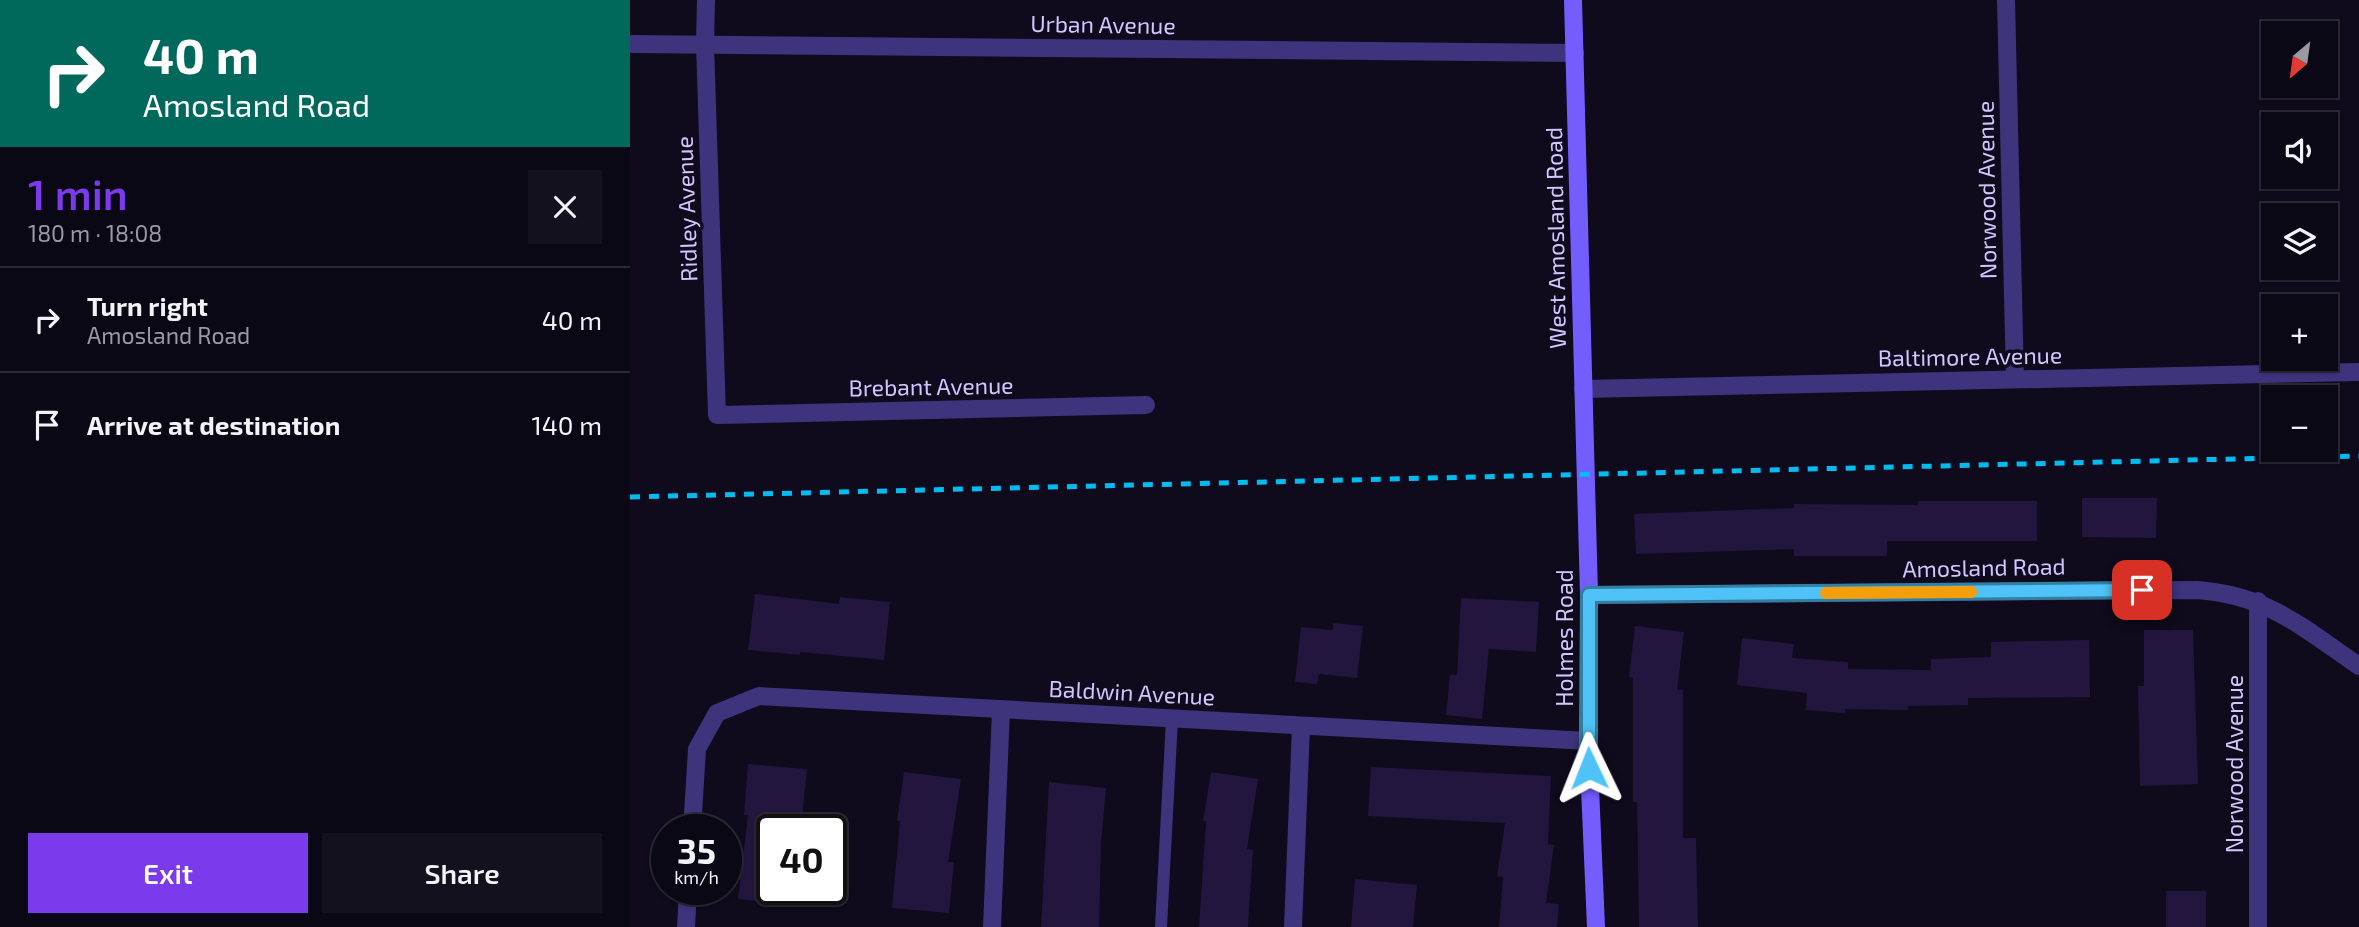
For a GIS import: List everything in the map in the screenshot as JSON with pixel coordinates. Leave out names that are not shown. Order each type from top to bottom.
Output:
[{"type":"street","name":"Ridley Avenue","points":[[706,0],[705,44],[717,415]]},
{"type":"street","name":"West Amosland Road","points":[[1573,0],[1584,475]]},
{"type":"street","name":"Norwood Avenue","points":[[2006,0],[2015,379]]},
{"type":"street","name":"Urban Avenue","points":[[630,44],[1575,53]]},
{"type":"street","name":"Baltimore Avenue","points":[[1583,389],[2359,372]]},
{"type":"street","name":"Brebant Avenue","points":[[717,415],[1146,405]]},
{"type":"street","name":"Holmes Road","points":[[1584,475],[1589,595],[1588,741],[1596,927]]},
{"type":"street","name":"Amosland Road","points":[[1589,595],[2197,590],[2228,592],[2258,601],[2289,618],[2359,666]]},
{"type":"street","name":"Norwood Avenue","points":[[2258,601],[2258,927]]},
{"type":"street","name":"Baldwin Avenue","points":[[693,814],[697,749],[717,713],[760,696],[1588,741]]},
{"type":"street","points":[[992,927],[1001,710]]},
{"type":"street","points":[[1293,927],[1301,726]]},
{"type":"street","points":[[686,927],[687,905]]},
{"type":"lane","points":[[1161,927],[1172,719]]},
{"type":"building","points":[[2082,498],[2157,498],[2156,538],[2082,537]]},
{"type":"building","points":[[1918,501],[2037,501],[2037,541],[1887,541],[1887,556],[1794,556],[1794,549],[1636,554],[1634,514],[1794,508],[1794,504],[1918,505]]},
{"type":"building","points":[[755,594],[839,604],[840,597],[890,602],[884,660],[748,650]]},
{"type":"building","points":[[1461,598],[1539,602],[1536,652],[1489,649],[1482,719],[1446,715],[1450,675],[1457,675]]},
{"type":"building","points":[[1333,623],[1363,626],[1357,678],[1319,674],[1317,684],[1295,682],[1301,627],[1333,630]]},
{"type":"building","points":[[1635,626],[1684,632],[1677,690],[1683,690],[1683,838],[1696,838],[1698,927],[1639,927],[1637,802],[1633,802],[1633,678],[1629,677]]},
{"type":"building","points":[[2144,630],[2193,630],[2198,784],[2140,786],[2138,686],[2144,686]]},
{"type":"building","points":[[1742,638],[1794,644],[1792,658],[1848,662],[1848,669],[1931,670],[1931,659],[1991,657],[1991,642],[2089,640],[2090,697],[1968,698],[1968,705],[1908,706],[1908,710],[1845,709],[1845,713],[1806,710],[1807,693],[1737,685]]},
{"type":"building","points":[[748,764],[807,769],[803,814],[756,814],[756,901],[742,899],[742,865],[748,815],[744,815]]},
{"type":"building","points":[[1371,767],[1551,776],[1548,844],[1554,845],[1546,903],[1559,904],[1557,927],[1499,927],[1503,877],[1497,876],[1505,823],[1368,816]]},
{"type":"building","points":[[904,772],[961,779],[948,862],[954,862],[949,913],[892,908],[900,821],[897,821]]},
{"type":"building","points":[[1211,772],[1258,779],[1247,849],[1253,850],[1248,927],[1199,927],[1206,821],[1203,821]]},
{"type":"building","points":[[1049,782],[1106,788],[1101,843],[1099,927],[1041,927]]},
{"type":"building","points":[[1355,879],[1417,885],[1413,927],[1351,927]]},
{"type":"building","points":[[2166,891],[2206,891],[2206,927],[2166,927]]},
{"type":"railway","points":[[630,497],[2359,456]]},
{"type":"slow traffic","points":[[1826,593],[1971,592]]},
{"type":"route","points":[[1589,768],[1589,595],[2142,590]]}]
